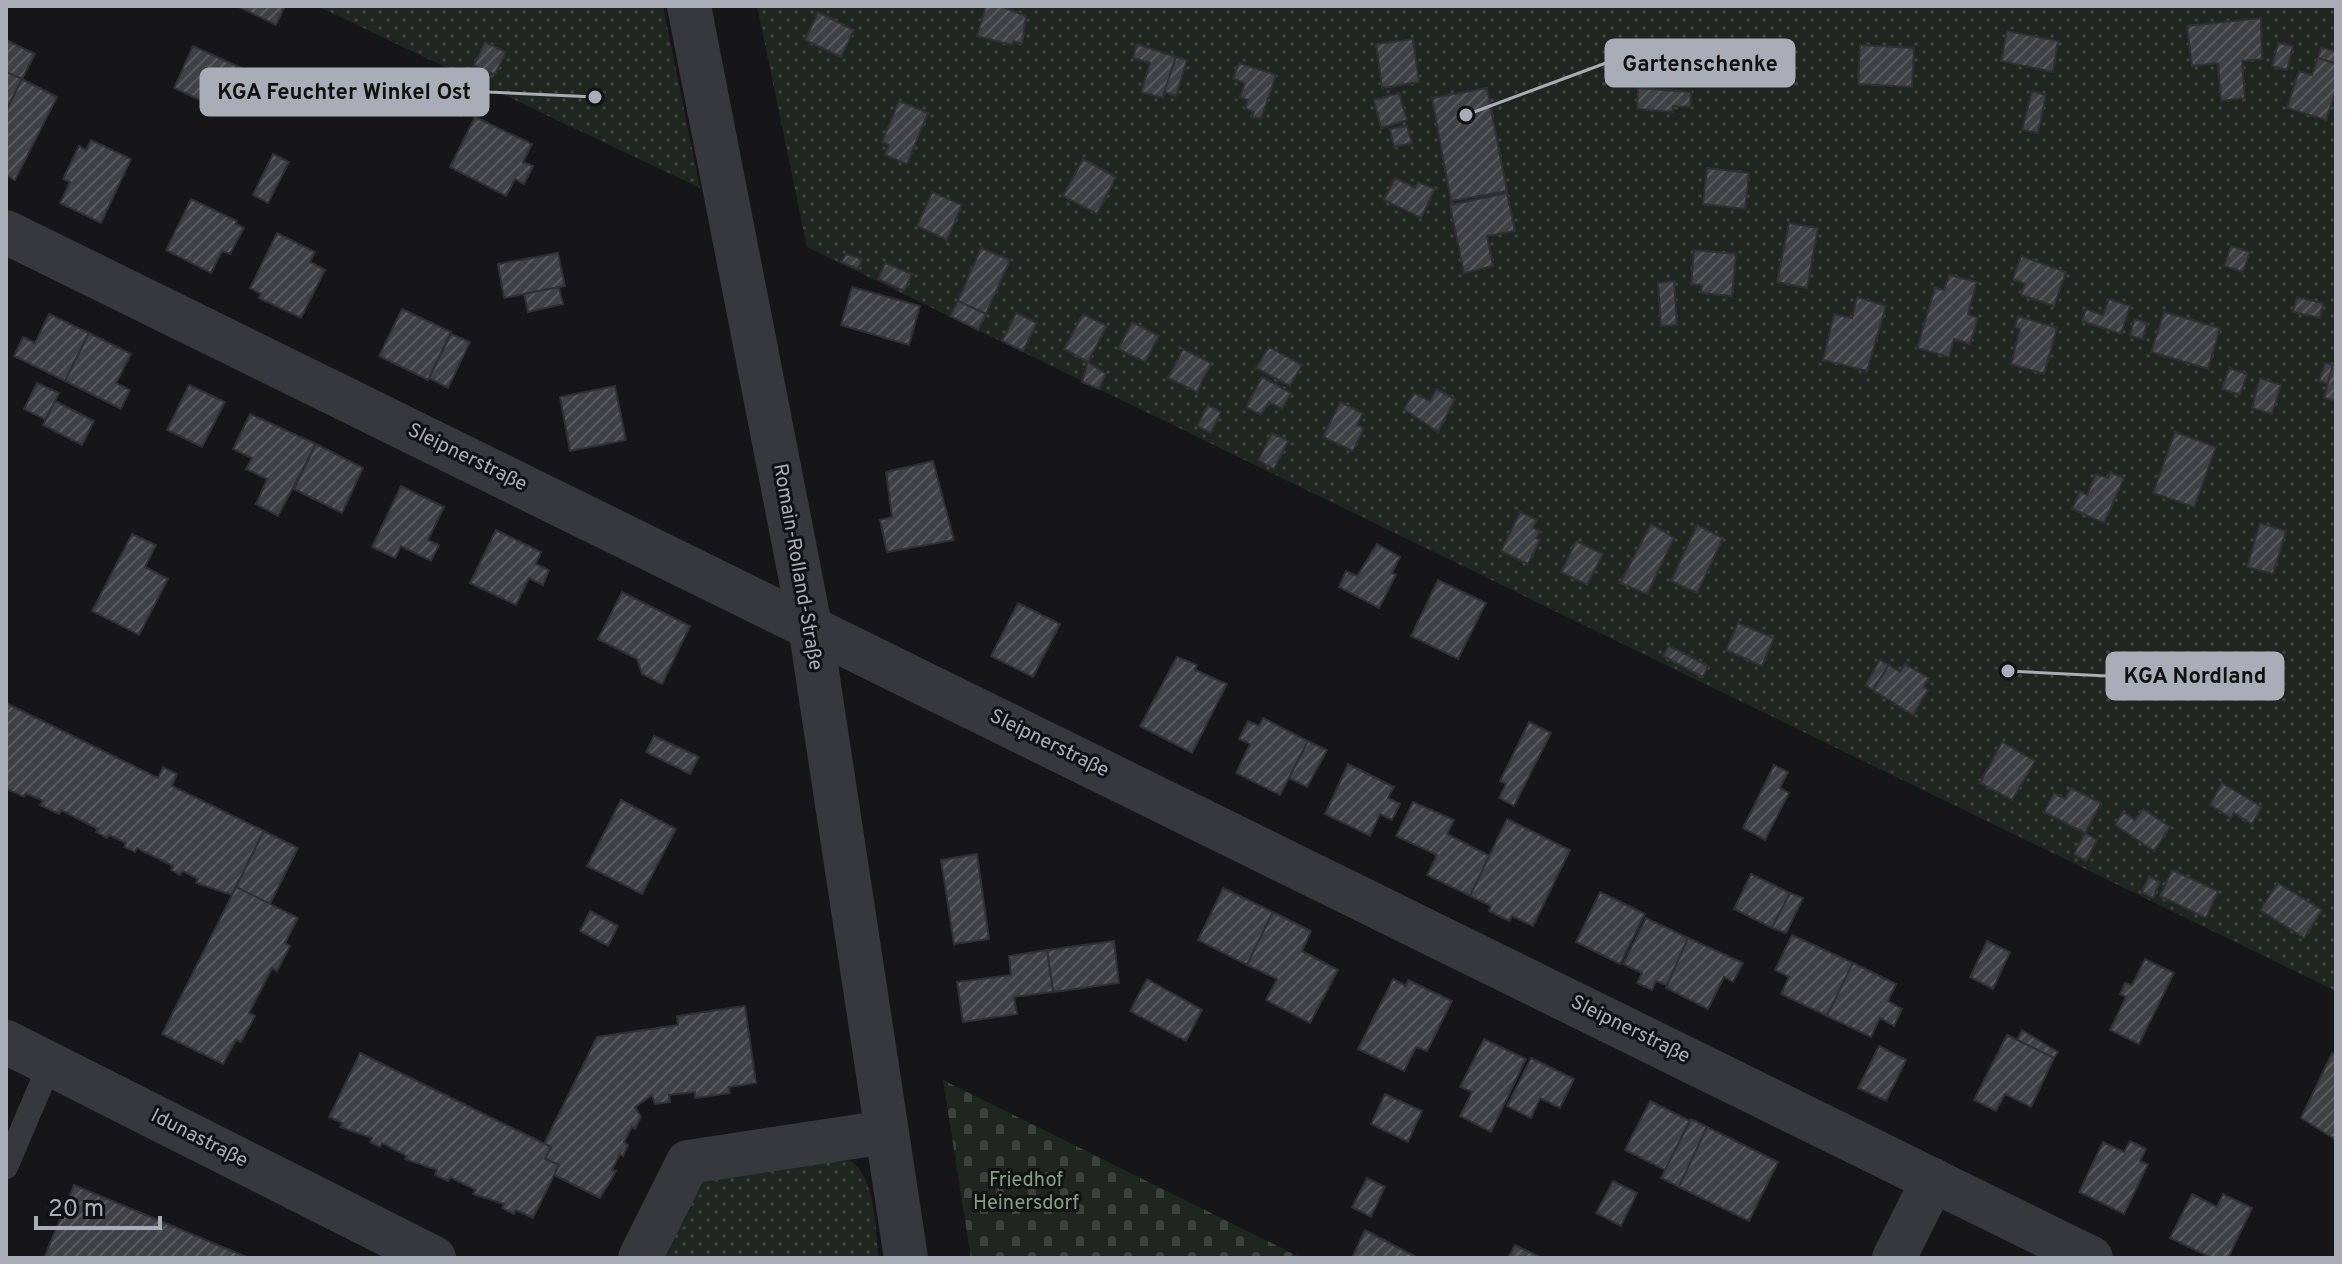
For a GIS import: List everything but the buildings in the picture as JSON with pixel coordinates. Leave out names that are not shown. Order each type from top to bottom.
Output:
[{"type":"street","name":"Romain-Rolland-Straße","points":[[689,6],[810,626],[906,1258]]},
{"type":"street","name":"Sleipnerstraße","points":[[6,232],[2091,1258]]},
{"type":"street","name":"Idunastraße","points":[[6,1042],[434,1258]]},
{"type":"street","points":[[640,1258],[688,1162],[886,1132]]},
{"type":"street","points":[[1894,1258],[1933,1180]]},
{"type":"lane","points":[[6,1167],[50,1064]]},
{"type":"green space","points":[[317,6],[663,6],[700,188]]},
{"type":"green space","points":[[757,6],[2336,6],[2336,991],[807,247]]},
{"type":"green space","name":"Friedhof Heinersdorf","points":[[943,1080],[1302,1258],[971,1258]]},
{"type":"green space","points":[[846,1158],[856,1165],[869,1188],[879,1258],[662,1258],[694,1187],[706,1179]]},
{"type":"place","name":"KGA Feuchter Winkel Ost","points":[[595,97]]},
{"type":"place","name":"Gartenschenke","points":[[1466,115]]},
{"type":"place","name":"KGA Nordland","points":[[2008,671]]}]
